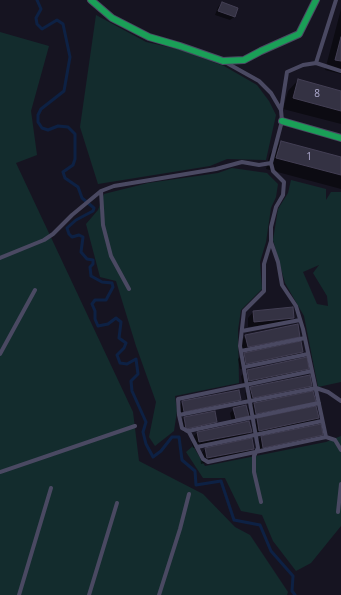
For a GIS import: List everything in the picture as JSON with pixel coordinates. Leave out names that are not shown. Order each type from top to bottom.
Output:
[{"type":"street","points":[[91,0],[112,18],[149,37],[223,61],[244,60],[299,34],[316,0]]},
{"type":"street","points":[[282,122],[341,138]]},
{"type":"lane","points":[[316,63],[336,0]]},
{"type":"lane","points":[[223,61],[258,81],[271,93],[281,110]]},
{"type":"lane","points":[[260,502],[254,472],[254,456],[258,448],[241,351],[242,331],[244,311],[264,291],[264,264],[271,241],[271,227],[276,208],[283,195],[284,182],[273,171],[271,163],[282,122],[281,110],[288,72],[303,65],[316,63],[341,71]]},
{"type":"lane","points":[[0,258],[49,237],[72,214],[101,191],[114,186],[216,169],[242,162],[259,166],[271,163]]},
{"type":"lane","points":[[101,191],[104,225],[112,256],[129,289]]},
{"type":"lane","points":[[271,241],[278,262],[282,285],[296,306],[300,320],[326,437]]},
{"type":"lane","points":[[0,354],[35,290]]},
{"type":"lane","points":[[242,331],[300,320]]},
{"type":"lane","points":[[241,351],[305,338]]},
{"type":"lane","points":[[244,367],[308,354]]},
{"type":"lane","points":[[312,371],[178,399],[182,428],[188,431],[194,439],[203,459],[208,462],[326,437],[335,440],[341,450]]},
{"type":"lane","points":[[179,415],[316,388],[328,392],[341,401]]},
{"type":"lane","points":[[188,431],[319,403]]},
{"type":"lane","points":[[197,447],[322,421]]},
{"type":"lane","points":[[0,472],[135,426]]},
{"type":"lane","points":[[338,512],[341,484]]},
{"type":"lane","points":[[19,595],[50,488]]},
{"type":"lane","points":[[159,595],[180,529],[189,494]]},
{"type":"lane","points":[[89,595],[117,503]]},
{"type":"green space","points":[[96,15],[146,42],[178,49],[224,66],[257,85],[269,101],[276,115],[266,160],[227,159],[210,166],[98,184],[80,127]]},
{"type":"green space","points":[[0,32],[49,46],[31,111],[37,155],[16,163],[133,412],[139,461],[203,494],[235,527],[250,535],[288,592],[287,595],[0,595]]},
{"type":"green space","points":[[232,168],[267,173],[278,184],[276,197],[271,208],[266,242],[260,262],[262,289],[241,310],[238,330],[239,383],[175,396],[177,411],[174,431],[155,446],[149,437],[156,402],[136,346],[116,281],[100,277],[86,224],[98,210],[104,194],[148,183],[218,173]]},
{"type":"green space","points":[[291,180],[326,189],[326,200],[331,192],[341,192],[341,382],[318,387],[304,316],[285,283],[273,240],[278,209],[288,193]],"holes":[[[319,265],[313,273],[327,296],[328,306],[317,304],[303,272]]]},
{"type":"green space","points":[[341,436],[341,526],[311,563],[296,571],[273,541],[262,515],[241,511],[225,478],[203,478],[186,452],[193,446],[205,466],[326,442]]},
{"type":"building","points":[[222,2],[238,8],[235,17],[218,11]]},
{"type":"building","points":[[341,37],[341,61],[335,60]]},
{"type":"building","points":[[298,79],[341,91],[341,111],[293,98]]},
{"type":"building","points":[[281,141],[341,157],[341,175],[276,158]]},
{"type":"building","points":[[293,307],[294,318],[254,322],[253,311]]},
{"type":"building","points":[[298,324],[300,337],[248,347],[245,335]]},
{"type":"building","points":[[301,341],[303,352],[246,364],[244,353]]},
{"type":"building","points":[[307,357],[309,369],[249,381],[247,370]]},
{"type":"building","points":[[310,375],[312,386],[253,398],[250,387]]},
{"type":"building","points":[[239,390],[241,400],[184,412],[182,401]]},
{"type":"building","points":[[313,391],[316,402],[256,414],[254,403]]},
{"type":"building","points":[[246,405],[249,416],[236,419],[233,408]]},
{"type":"building","points":[[316,406],[319,418],[259,431],[257,418]]},
{"type":"building","points":[[215,411],[217,422],[186,429],[184,417]]},
{"type":"building","points":[[249,421],[252,432],[199,442],[197,432]]},
{"type":"building","points":[[321,424],[323,435],[263,448],[261,436]]},
{"type":"building","points":[[252,438],[254,449],[207,458],[205,448]]},
{"type":"waterway","points":[[37,0],[41,9],[36,18],[37,24],[42,29],[57,20],[63,24],[70,57],[64,91],[41,109],[38,115],[38,122],[42,128],[48,130],[58,126],[68,127],[75,134],[75,159],[73,165],[63,172],[65,178],[78,187],[82,198],[94,208],[93,211],[76,220],[67,228],[72,237],[79,235],[83,237],[81,252],[87,259],[93,260],[93,264],[90,267],[91,276],[102,282],[112,283],[113,287],[106,300],[95,300],[92,304],[95,311],[95,319],[98,326],[108,324],[116,318],[121,322],[119,338],[126,343],[124,348],[117,355],[120,363],[127,364],[136,359],[138,374],[131,381],[132,391],[146,422],[143,432],[146,444],[153,457],[161,451],[172,437],[179,437],[182,460],[195,471],[196,485],[221,481],[234,520],[260,525],[271,551],[293,576],[292,591],[295,595]]},
{"type":"cycle path","points":[[91,0],[112,18],[149,37],[223,61],[244,60],[299,34],[316,0]]},
{"type":"cycle path","points":[[282,121],[341,138]]}]
